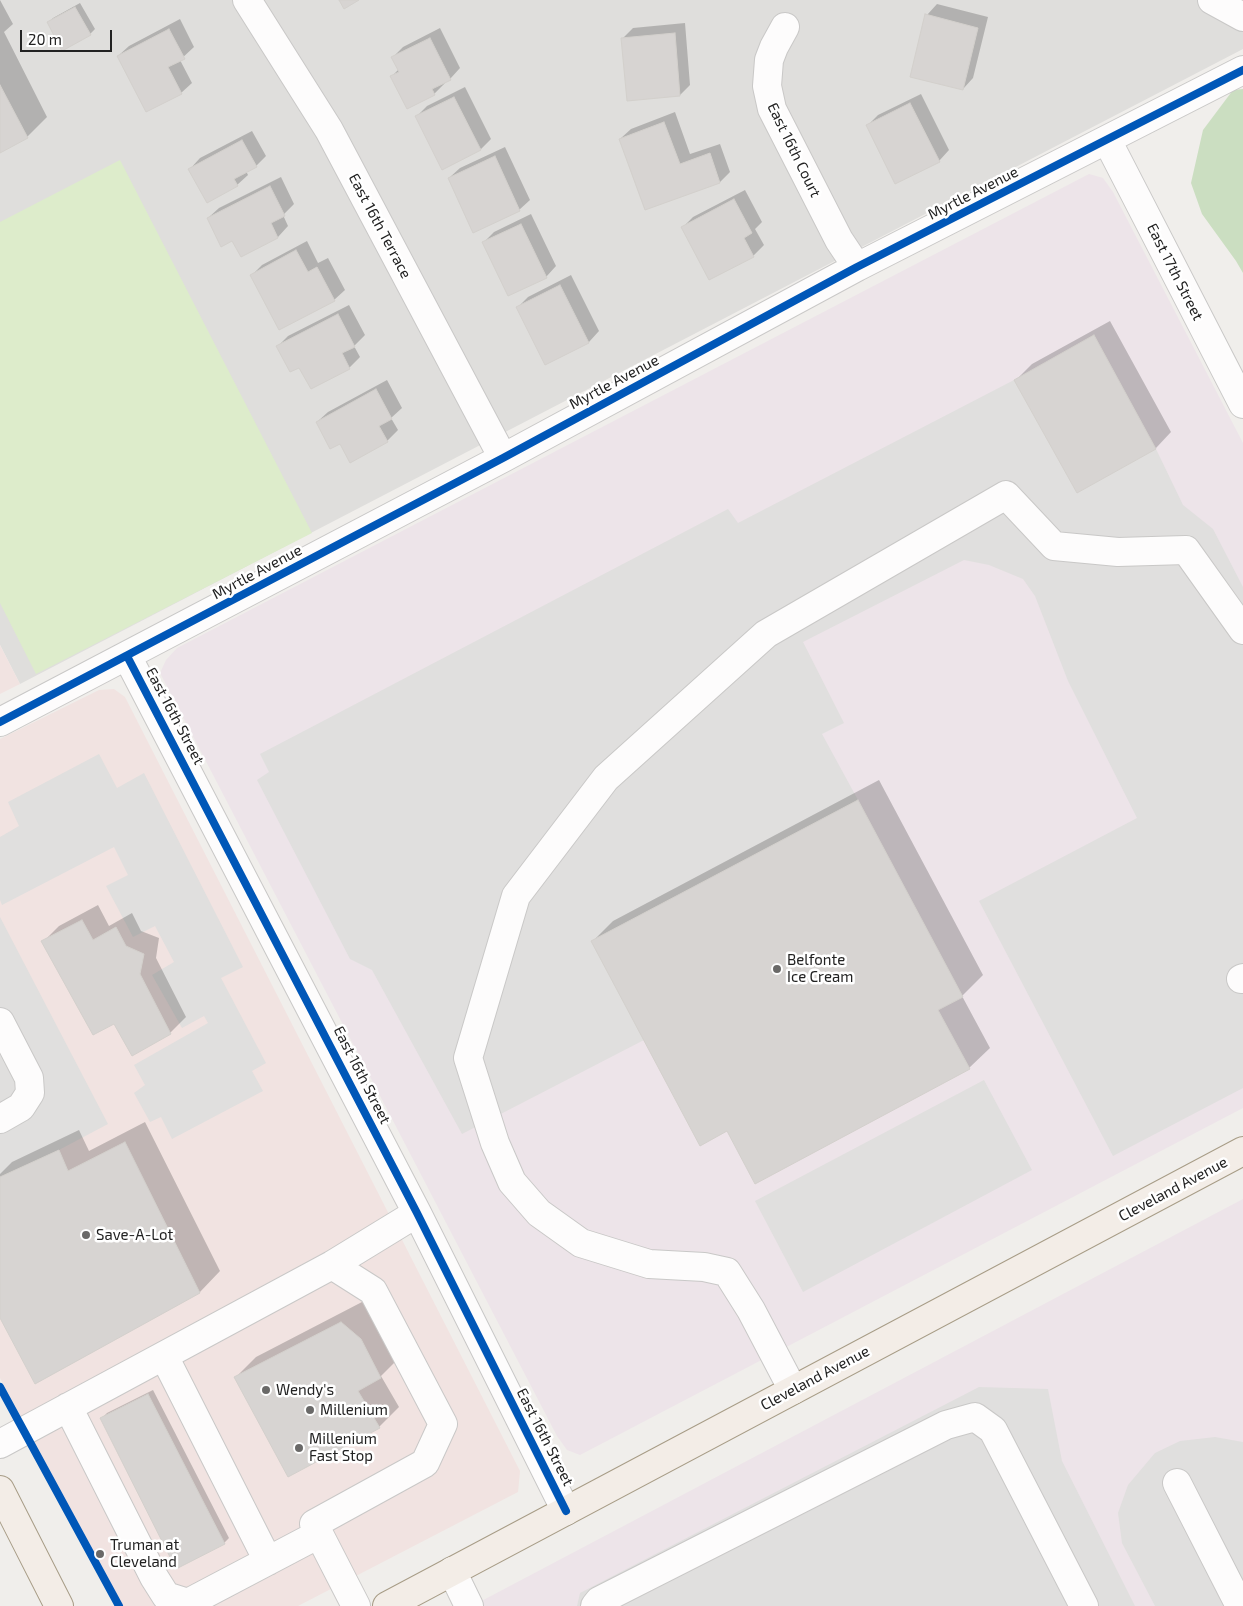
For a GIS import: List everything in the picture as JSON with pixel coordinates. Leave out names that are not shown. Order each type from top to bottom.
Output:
[{"type":"main road","name":"Cleveland Avenue","points":[[387,1606],[1243,1151]]},
{"type":"main road","points":[[0,1490],[59,1606]]},
{"type":"street","name":"East 16th Terrace","points":[[247,0],[329,130],[503,458]]},
{"type":"street","points":[[1212,0],[1243,17]]},
{"type":"street","name":"East 16th Court","points":[[785,27],[769,60],[767,86],[772,109],[839,240],[857,267]]},
{"type":"street","name":"Myrtle Avenue","points":[[0,722],[503,458],[857,267],[1243,70]]},
{"type":"street","name":"East 17th Street","points":[[1107,140],[1243,404]]},
{"type":"street","points":[[793,1390],[751,1310],[727,1272],[704,1267],[649,1264],[581,1243],[539,1213],[512,1182],[495,1143],[468,1058],[516,896],[606,778],[766,634],[1006,495],[1054,546],[1118,552],[1186,550],[1243,630]]},
{"type":"street","name":"East 16th Street","points":[[127,656],[417,1213],[566,1510]]},
{"type":"street","points":[[0,1022],[29,1078],[30,1093],[21,1107],[0,1119]]},
{"type":"street","points":[[0,1444],[332,1266],[417,1213]]},
{"type":"street","points":[[332,1266],[373,1291],[443,1424],[425,1463],[314,1524],[356,1606]]},
{"type":"street","points":[[164,1356],[268,1561]]},
{"type":"street","points":[[68,1407],[154,1577],[166,1596],[188,1603],[319,1534]]},
{"type":"street","points":[[595,1606],[599,1602],[946,1425],[975,1417],[993,1430],[1084,1606]]},
{"type":"street","points":[[1177,1483],[1240,1606]]},
{"type":"street","points":[[452,1571],[469,1606]]},
{"type":"shaded area","points":[[0,0],[1243,0],[1243,49],[20,684],[0,645]]},
{"type":"shaded area","points":[[1089,174],[1103,178],[1113,192],[1243,443],[1243,1108],[580,1455],[567,1450],[557,1436],[160,673],[166,660],[177,648]]},
{"type":"shaded area","points":[[1014,380],[1077,493],[1156,449],[1183,505],[1213,529],[1243,587],[1243,1088],[1113,1156],[979,901],[1137,818],[1068,681],[1035,596],[1023,579],[989,565],[964,560],[803,642],[844,723],[822,734],[858,800],[592,941],[644,1040],[462,1134],[372,970],[350,959],[257,780],[269,772],[260,754],[728,509],[738,523]]},
{"type":"shaded area","points":[[0,645],[20,684],[0,694]]},
{"type":"shaded area","points":[[114,689],[125,697],[520,1471],[518,1492],[298,1606],[123,1606],[0,1378],[0,739],[99,690]]},
{"type":"shaded area","points":[[99,754],[117,788],[144,773],[243,967],[221,978],[266,1063],[252,1071],[263,1091],[172,1139],[161,1117],[150,1122],[134,1093],[145,1085],[134,1065],[208,1023],[204,1016],[182,1028],[152,975],[174,962],[155,926],[133,937],[106,886],[128,875],[114,847],[2,905],[0,900],[0,837],[19,826],[8,802]]},
{"type":"shaded area","points":[[0,917],[108,1124],[59,1150],[0,1177]]},
{"type":"shaded area","points":[[984,1080],[1032,1170],[803,1292],[755,1201]]},
{"type":"shaded area","points":[[1243,1199],[1243,1606],[472,1606]]},
{"type":"shaded area","points":[[979,1387],[1048,1389],[1062,1461],[1135,1606],[577,1606],[580,1593]]},
{"type":"shaded area","points":[[1215,1437],[1243,1442],[1243,1606],[1155,1606],[1122,1543],[1118,1513],[1128,1485],[1155,1453],[1180,1441]]},
{"type":"green space","points":[[1243,89],[1243,273],[1202,214],[1191,183],[1203,130],[1233,90]]},
{"type":"green space","points":[[120,160],[312,533],[36,674],[0,603],[0,222]]},
{"type":"building","points":[[339,0],[359,0],[344,9]]},
{"type":"building","points":[[75,7],[91,35],[62,51],[47,22]]},
{"type":"building","points":[[925,14],[978,28],[963,90],[910,77]]},
{"type":"building","points":[[169,29],[185,59],[168,67],[182,94],[146,112],[117,56]]},
{"type":"building","points":[[675,33],[680,96],[627,101],[621,38]]},
{"type":"building","points":[[430,38],[451,80],[432,89],[435,95],[407,109],[390,76],[399,72],[391,57]]},
{"type":"building","points":[[0,85],[28,138],[0,153]]},
{"type":"building","points":[[454,97],[481,150],[442,170],[415,116]]},
{"type":"building","points":[[910,103],[940,162],[895,184],[866,125]]},
{"type":"building","points":[[664,122],[680,164],[710,153],[720,183],[645,210],[619,139]]},
{"type":"building","points":[[242,140],[257,167],[234,179],[238,186],[207,203],[188,169]]},
{"type":"building","points":[[495,156],[520,211],[473,233],[448,178]]},
{"type":"building","points":[[270,186],[285,216],[271,223],[278,238],[241,257],[232,241],[221,247],[207,218]]},
{"type":"building","points":[[734,199],[752,233],[744,238],[754,257],[709,280],[681,227]]},
{"type":"building","points":[[521,224],[547,278],[508,296],[482,242]]},
{"type":"building","points":[[296,250],[308,272],[317,267],[335,301],[279,330],[250,275]]},
{"type":"building","points":[[560,285],[589,343],[545,365],[516,307]]},
{"type":"building","points":[[338,314],[355,347],[342,353],[350,369],[311,389],[299,368],[290,372],[276,346]]},
{"type":"building","points":[[1094,335],[1156,449],[1077,493],[1014,380]]},
{"type":"building","points":[[376,389],[392,419],[379,426],[388,442],[350,463],[340,444],[330,449],[316,422]]},
{"type":"building","name":"Belfonte Ice Cream","points":[[858,800],[963,997],[938,1010],[970,1069],[755,1184],[727,1131],[700,1146],[591,941]]},
{"type":"building","points":[[82,920],[93,940],[116,927],[126,946],[144,954],[140,974],[171,1034],[132,1056],[114,1024],[93,1035],[41,941]]},
{"type":"building","name":"Save-A-Lot","points":[[125,1142],[200,1293],[35,1384],[0,1318],[0,1177],[59,1150],[68,1171]]},
{"type":"building","name":"Millenium","points":[[341,1322],[361,1339],[381,1378],[358,1391],[380,1428],[288,1477],[234,1377]]},
{"type":"building","points":[[148,1394],[225,1544],[176,1569],[100,1418]]},
{"type":"cycle path","points":[[0,722],[503,458],[857,267],[1243,70]]},
{"type":"cycle path","points":[[127,656],[417,1213],[566,1511]]},
{"type":"cycle path","points":[[0,1387],[119,1606]]},
{"type":"place","name":"Belfonte Ice Cream","points":[[777,969]]},
{"type":"place","name":"Save-A-Lot","points":[[86,1235]]},
{"type":"place","name":"Wendy's","points":[[266,1390]]},
{"type":"place","name":"Millenium","points":[[310,1410]]},
{"type":"place","name":"Millenium Fast Stop","points":[[299,1448]]},
{"type":"place","name":"Truman at Cleveland","points":[[100,1554]]}]
